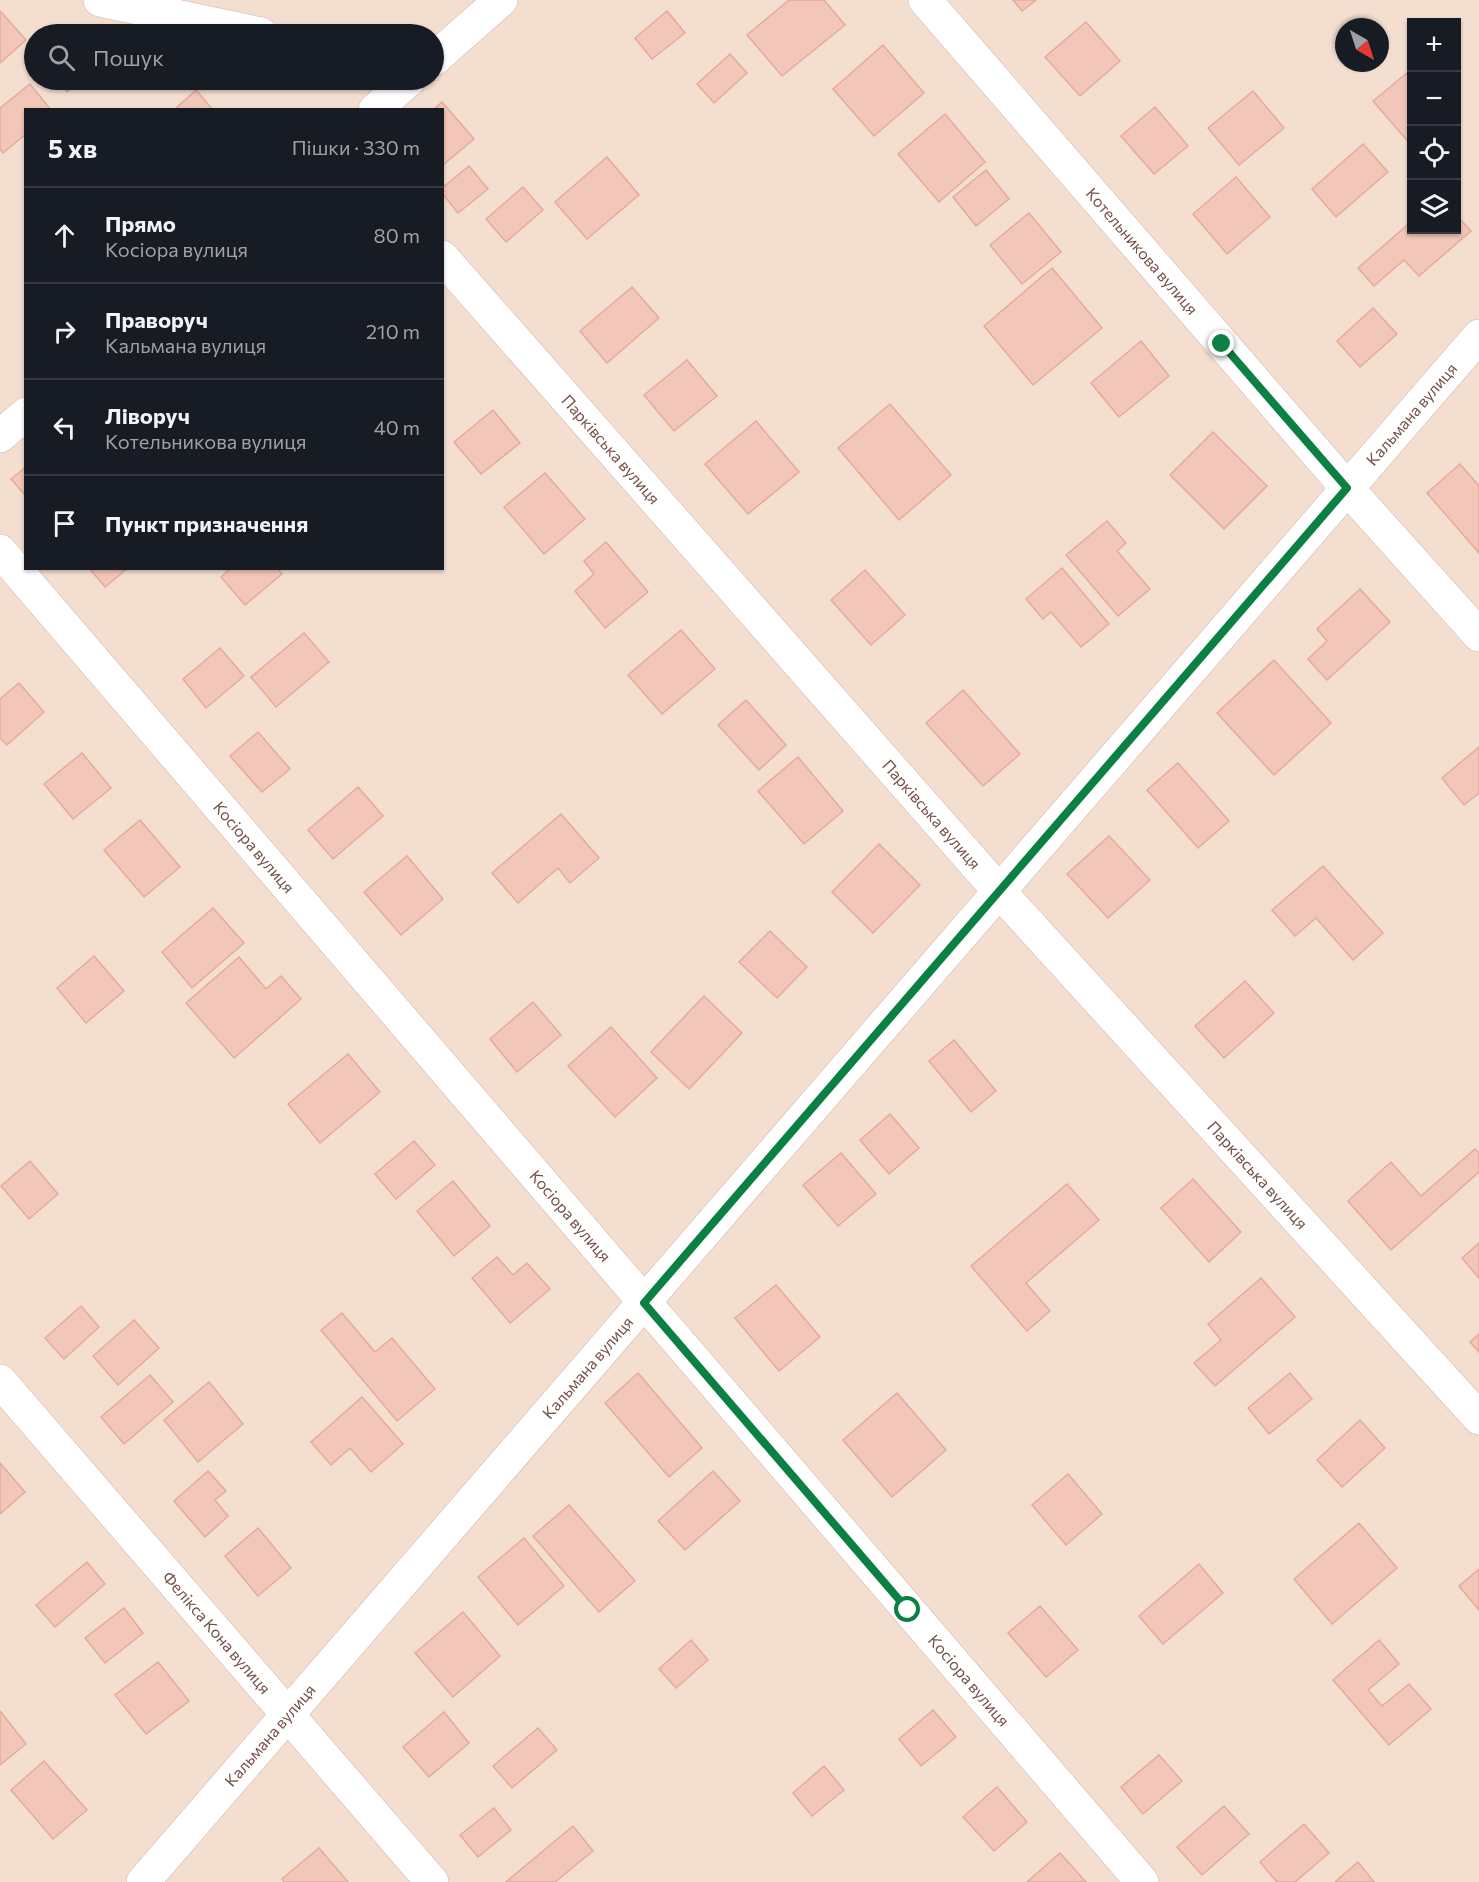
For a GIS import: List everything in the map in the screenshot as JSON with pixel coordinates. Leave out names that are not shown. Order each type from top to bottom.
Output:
[{"type":"street","points":[[100,0],[214,24]]},
{"type":"street","points":[[444,49],[501,0]]},
{"type":"street","name":"Котельникова вулиця","points":[[925,0],[1347,488],[1479,634]]},
{"type":"street","points":[[377,108],[398,90]]},
{"type":"street","name":"Парківська вулиця","points":[[444,259],[999,891],[1479,1418]]},
{"type":"street","name":"Кальмана вулиця","points":[[143,1882],[1479,336]]},
{"type":"street","points":[[0,436],[24,416]]},
{"type":"street","name":"Косіора вулиця","points":[[0,551],[1142,1882]]},
{"type":"street","name":"Фелікса Кона вулиця","points":[[0,1381],[432,1882]]},
{"type":"shaded area","points":[[0,0],[1479,0],[1479,1882],[0,1882]]},
{"type":"building","points":[[789,0],[824,0],[845,25],[782,76],[747,35]]},
{"type":"building","points":[[1013,0],[1036,0],[1022,11]]},
{"type":"building","points":[[0,11],[24,38],[24,42],[0,63]]},
{"type":"building","points":[[667,11],[685,33],[652,59],[635,38]]},
{"type":"building","points":[[1086,22],[1120,61],[1080,96],[1045,57]]},
{"type":"building","points":[[883,45],[924,93],[874,136],[833,89]]},
{"type":"building","points":[[730,54],[747,73],[714,103],[697,84]]},
{"type":"building","points":[[1407,73],[1407,140],[1373,101]]},
{"type":"building","points":[[24,89],[35,90],[49,108],[24,108],[24,136],[3,153],[0,149],[0,108]]},
{"type":"building","points":[[196,90],[211,108],[176,108]]},
{"type":"building","points":[[1253,91],[1284,128],[1239,165],[1208,128]]},
{"type":"building","points":[[442,102],[474,139],[444,164],[444,108],[435,108]]},
{"type":"building","points":[[1155,107],[1188,146],[1154,174],[1121,136]]},
{"type":"building","points":[[945,114],[985,162],[939,202],[898,154]]},
{"type":"building","points":[[1363,144],[1388,172],[1336,217],[1312,189]]},
{"type":"building","points":[[607,157],[639,195],[587,239],[555,202]]},
{"type":"building","points":[[469,166],[488,189],[458,213],[444,196],[444,186]]},
{"type":"building","points":[[986,170],[1009,199],[976,226],[953,197]]},
{"type":"building","points":[[1236,177],[1270,217],[1227,254],[1193,214]]},
{"type":"building","points":[[523,187],[543,210],[506,242],[486,219]]},
{"type":"building","points":[[1029,213],[1061,252],[1022,284],[990,245]]},
{"type":"building","points":[[1461,220],[1471,231],[1419,276],[1404,260],[1374,286],[1358,268],[1407,225],[1407,234],[1461,234]]},
{"type":"building","points":[[1052,268],[1102,328],[1033,385],[984,326]]},
{"type":"building","points":[[632,287],[659,318],[607,363],[580,331]]},
{"type":"building","points":[[1373,308],[1397,334],[1360,367],[1337,341]]},
{"type":"building","points":[[1141,341],[1169,376],[1119,417],[1091,383]]},
{"type":"building","points":[[687,360],[717,396],[674,431],[644,395]]},
{"type":"building","points":[[890,404],[951,475],[899,520],[838,448]]},
{"type":"building","points":[[493,410],[520,443],[481,474],[454,442]]},
{"type":"building","points":[[756,421],[799,472],[748,514],[705,464]]},
{"type":"building","points":[[1213,432],[1267,486],[1224,529],[1170,475]]},
{"type":"building","points":[[1460,464],[1479,486],[1479,553],[1427,493]]},
{"type":"building","points":[[24,469],[24,494],[11,479]]},
{"type":"building","points":[[545,473],[585,519],[544,554],[504,507]]},
{"type":"building","points":[[1107,521],[1126,543],[1117,551],[1150,589],[1118,616],[1066,555]]},
{"type":"building","points":[[606,542],[648,592],[605,628],[575,591],[594,574],[584,561]]},
{"type":"building","points":[[1062,568],[1109,624],[1081,647],[1051,612],[1043,619],[1026,599]]},
{"type":"building","points":[[91,570],[126,570],[105,587]]},
{"type":"building","points":[[229,570],[279,570],[282,574],[245,605],[221,577]]},
{"type":"building","points":[[865,570],[905,615],[871,645],[831,600]]},
{"type":"building","points":[[1360,589],[1390,622],[1327,680],[1308,659],[1327,641],[1317,629]]},
{"type":"building","points":[[681,630],[715,669],[662,714],[628,675]]},
{"type":"building","points":[[304,633],[329,662],[276,707],[251,677]]},
{"type":"building","points":[[220,648],[244,676],[206,708],[183,679]]},
{"type":"building","points":[[1274,660],[1331,723],[1274,775],[1217,713]]},
{"type":"building","points":[[19,683],[44,712],[7,745],[0,738],[0,699]]},
{"type":"building","points":[[963,690],[1020,754],[983,786],[926,723]]},
{"type":"building","points":[[746,700],[786,745],[759,770],[718,725]]},
{"type":"building","points":[[258,732],[290,769],[262,792],[230,756]]},
{"type":"building","points":[[1479,747],[1479,793],[1464,805],[1442,778]]},
{"type":"building","points":[[82,753],[111,788],[73,819],[44,784]]},
{"type":"building","points":[[798,757],[843,811],[804,844],[758,791]]},
{"type":"building","points":[[1178,763],[1229,821],[1198,848],[1147,790]]},
{"type":"building","points":[[358,787],[383,816],[333,859],[308,830]]},
{"type":"building","points":[[561,814],[599,858],[570,883],[558,868],[518,903],[492,873]]},
{"type":"building","points":[[140,820],[180,867],[144,897],[104,850]]},
{"type":"building","points":[[1109,836],[1150,880],[1108,918],[1067,874]]},
{"type":"building","points":[[879,844],[920,885],[873,933],[832,892]]},
{"type":"building","points":[[407,856],[443,899],[401,935],[364,892]]},
{"type":"building","points":[[1323,866],[1383,933],[1353,960],[1316,918],[1295,936],[1272,910]]},
{"type":"building","points":[[213,908],[244,943],[192,988],[162,952]]},
{"type":"building","points":[[770,931],[807,967],[777,998],[739,962]]},
{"type":"building","points":[[94,956],[124,991],[86,1023],[57,988]]},
{"type":"building","points":[[239,957],[266,989],[281,976],[301,999],[234,1058],[186,1003]]},
{"type":"building","points":[[1245,981],[1274,1013],[1224,1058],[1195,1026]]},
{"type":"building","points":[[704,996],[742,1033],[689,1089],[651,1052]]},
{"type":"building","points":[[533,1002],[561,1035],[517,1072],[490,1039]]},
{"type":"building","points":[[611,1027],[657,1078],[615,1117],[568,1066]]},
{"type":"building","points":[[954,1040],[996,1091],[971,1112],[929,1061]]},
{"type":"building","points":[[348,1054],[380,1092],[320,1143],[288,1104]]},
{"type":"building","points":[[890,1114],[919,1148],[889,1174],[860,1140]]},
{"type":"building","points":[[414,1141],[435,1165],[396,1199],[375,1174]]},
{"type":"building","points":[[1475,1149],[1479,1153],[1479,1172],[1391,1250],[1348,1201],[1391,1162],[1421,1196]]},
{"type":"building","points":[[841,1153],[876,1194],[838,1226],[803,1185]]},
{"type":"building","points":[[30,1161],[58,1194],[29,1219],[1,1186]]},
{"type":"building","points":[[1193,1179],[1241,1232],[1209,1262],[1161,1208]]},
{"type":"building","points":[[453,1181],[490,1226],[454,1256],[417,1211]]},
{"type":"building","points":[[1067,1184],[1099,1220],[1026,1283],[1050,1311],[1027,1331],[971,1266]]},
{"type":"building","points":[[1479,1243],[1479,1278],[1462,1258]]},
{"type":"building","points":[[497,1257],[513,1275],[527,1263],[550,1289],[510,1323],[472,1278]]},
{"type":"building","points":[[1261,1278],[1295,1317],[1215,1386],[1194,1363],[1221,1340],[1208,1324]]},
{"type":"building","points":[[776,1285],[820,1337],[779,1371],[735,1318]]},
{"type":"building","points":[[81,1306],[99,1327],[64,1359],[45,1338]]},
{"type":"building","points":[[342,1313],[375,1352],[392,1338],[435,1389],[397,1421],[321,1330]]},
{"type":"building","points":[[134,1320],[159,1348],[118,1385],[93,1356]]},
{"type":"building","points":[[1479,1334],[1479,1352],[1470,1342]]},
{"type":"building","points":[[638,1373],[702,1448],[669,1477],[605,1403]]},
{"type":"building","points":[[1290,1373],[1312,1399],[1269,1434],[1248,1408]]},
{"type":"building","points":[[150,1375],[173,1402],[124,1444],[101,1417]]},
{"type":"building","points":[[209,1382],[243,1424],[198,1462],[164,1420]]},
{"type":"building","points":[[897,1393],[946,1450],[892,1497],[843,1440]]},
{"type":"building","points":[[362,1397],[403,1444],[371,1472],[350,1448],[331,1465],[311,1442]]},
{"type":"building","points":[[1360,1420],[1385,1448],[1342,1487],[1317,1460]]},
{"type":"building","points":[[0,1463],[25,1492],[0,1514]]},
{"type":"building","points":[[208,1471],[226,1491],[215,1500],[228,1516],[205,1537],[174,1501]]},
{"type":"building","points":[[713,1471],[740,1501],[685,1550],[658,1521]]},
{"type":"building","points":[[1068,1474],[1102,1514],[1066,1545],[1032,1505]]},
{"type":"building","points":[[569,1505],[635,1581],[599,1612],[533,1536]]},
{"type":"building","points":[[1359,1523],[1397,1568],[1332,1624],[1294,1579]]},
{"type":"building","points":[[258,1528],[291,1568],[258,1596],[225,1556]]},
{"type":"building","points":[[524,1538],[564,1586],[518,1625],[478,1577]]},
{"type":"building","points":[[87,1562],[105,1584],[55,1627],[36,1605]]},
{"type":"building","points":[[1199,1564],[1223,1593],[1163,1644],[1139,1616]]},
{"type":"building","points":[[1479,1569],[1479,1610],[1459,1586]]},
{"type":"building","points":[[1040,1606],[1078,1650],[1046,1677],[1008,1633]]},
{"type":"building","points":[[124,1608],[143,1633],[105,1663],[85,1638]]},
{"type":"building","points":[[463,1612],[500,1656],[453,1697],[415,1653]]},
{"type":"building","points":[[691,1640],[708,1660],[676,1688],[659,1669]]},
{"type":"building","points":[[1379,1640],[1399,1664],[1368,1690],[1382,1706],[1409,1684],[1431,1709],[1389,1745],[1333,1680]]},
{"type":"building","points":[[158,1662],[189,1701],[146,1734],[115,1695]]},
{"type":"building","points":[[933,1710],[956,1737],[921,1766],[899,1739]]},
{"type":"building","points":[[0,1711],[26,1744],[0,1765]]},
{"type":"building","points":[[444,1712],[469,1743],[429,1777],[403,1747]]},
{"type":"building","points":[[538,1728],[557,1750],[512,1788],[493,1766]]},
{"type":"building","points":[[1159,1755],[1182,1781],[1143,1814],[1121,1787]]},
{"type":"building","points":[[44,1761],[87,1810],[53,1839],[11,1790]]},
{"type":"building","points":[[824,1766],[844,1790],[812,1816],[793,1793]]},
{"type":"building","points":[[997,1787],[1027,1822],[994,1851],[963,1817]]},
{"type":"building","points":[[1224,1806],[1249,1834],[1202,1875],[1177,1847]]},
{"type":"building","points":[[494,1808],[511,1830],[478,1857],[460,1835]]},
{"type":"building","points":[[1304,1824],[1329,1853],[1295,1882],[1277,1882],[1260,1862]]},
{"type":"building","points":[[573,1826],[593,1851],[555,1882],[506,1882]]},
{"type":"building","points":[[319,1848],[348,1882],[284,1882],[282,1879]]},
{"type":"building","points":[[1060,1853],[1086,1882],[1027,1882]]},
{"type":"building","points":[[1358,1862],[1374,1882],[1335,1882]]},
{"type":"route","points":[[908,1610],[644,1303],[1347,488],[1222,344]]}]
